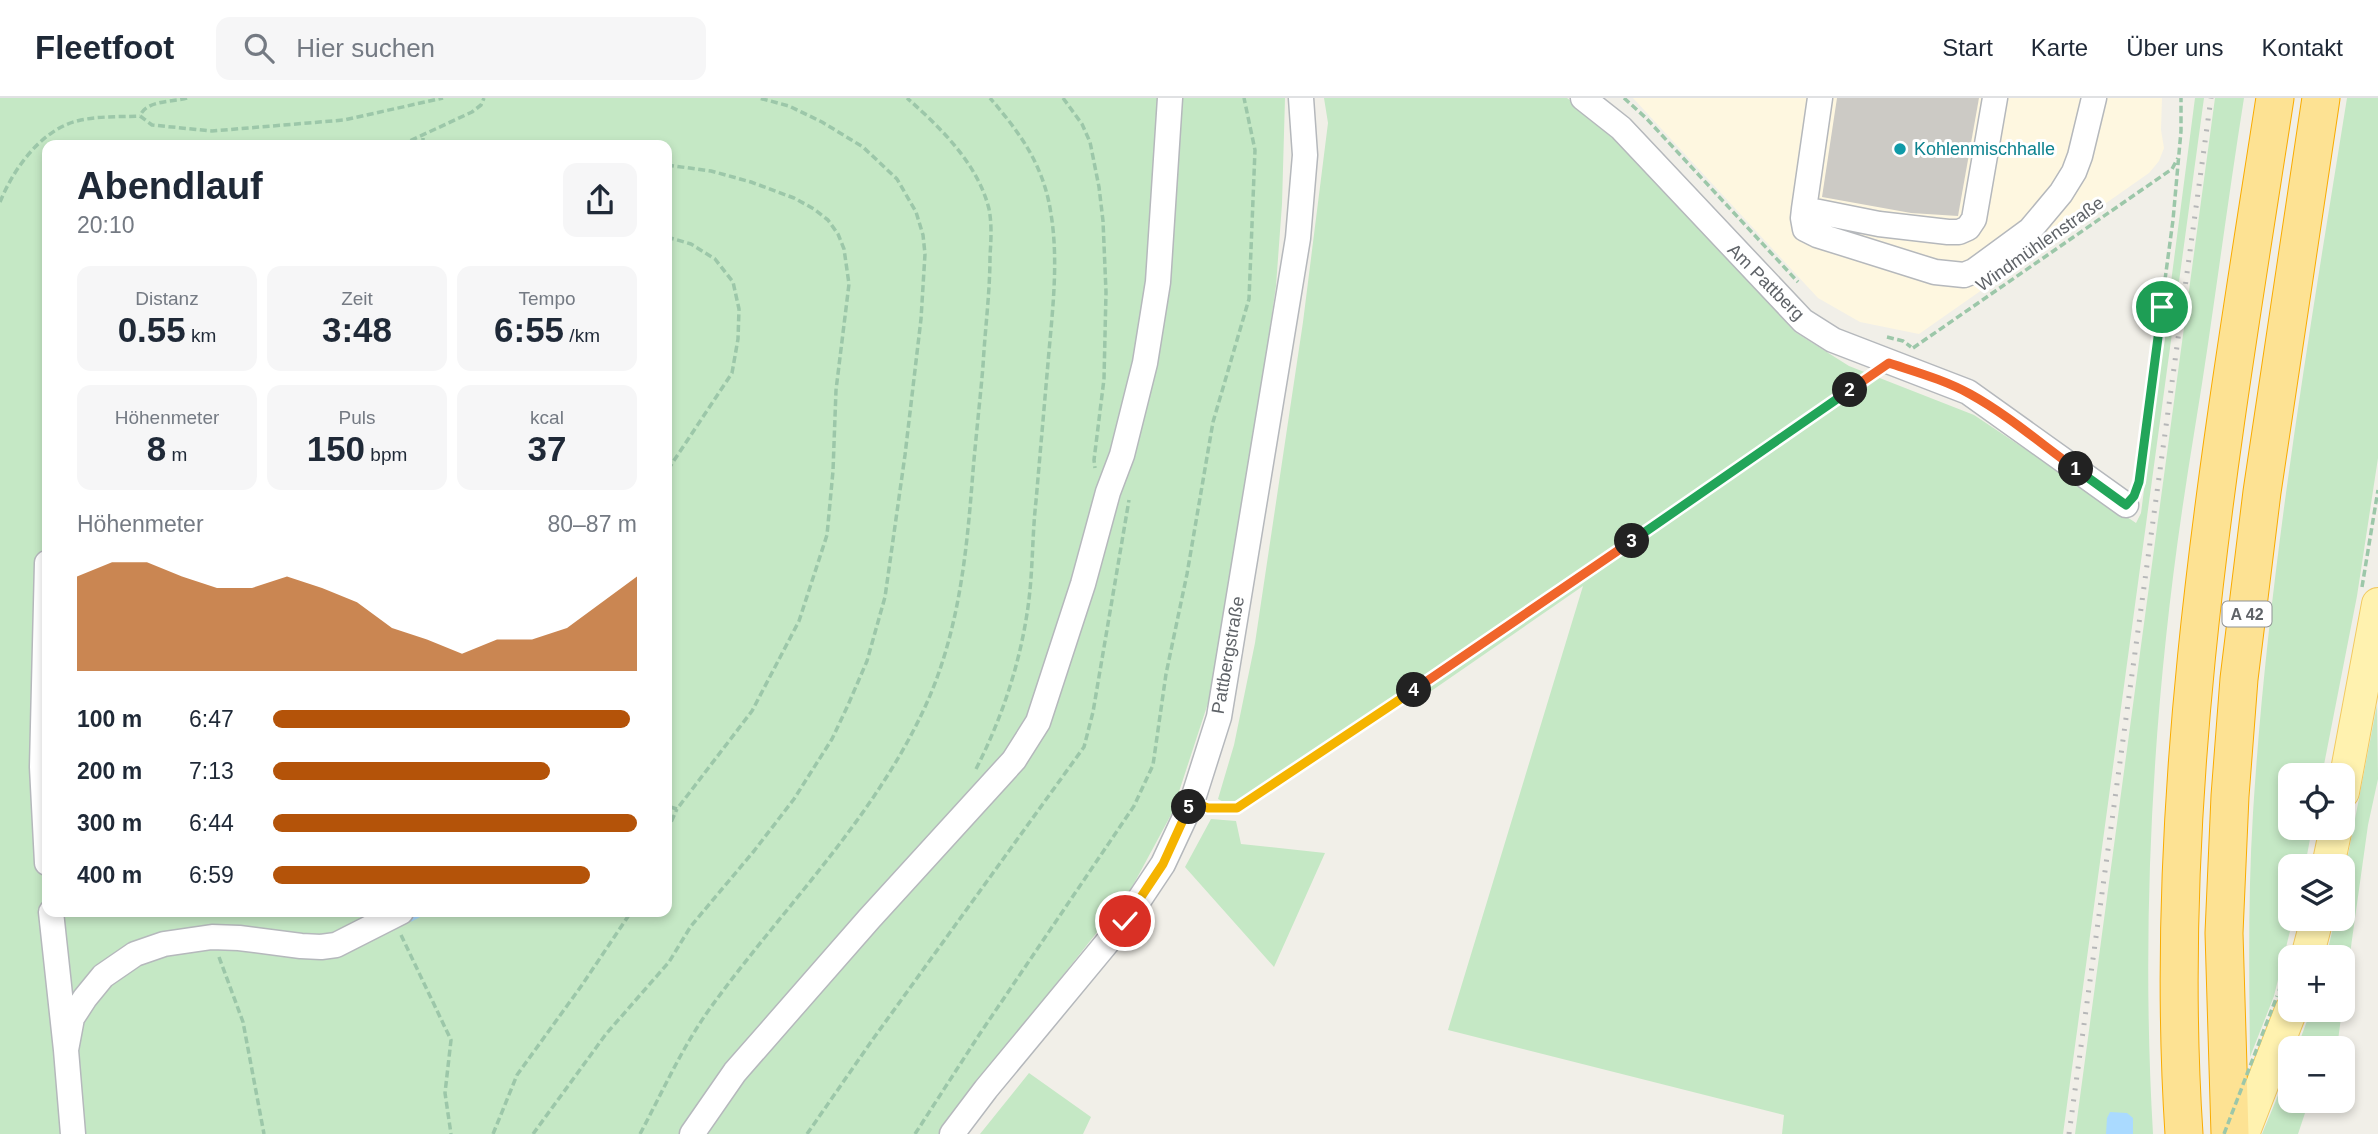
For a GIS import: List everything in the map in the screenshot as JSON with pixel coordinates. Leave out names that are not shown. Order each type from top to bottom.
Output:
[{"type":"highway","name":"A 42","points":[[2184,1134],[2180,937],[2185,786],[2193,681],[2213,501],[2275,98]]},
{"type":"highway","name":"A 42","points":[[2230,1134],[2224,933],[2239,679],[2262,492],[2321,98]]},
{"type":"main road","points":[[2348,763],[2378,604]]},
{"type":"main road","points":[[2243,1134],[2278,1022]]},
{"type":"street","points":[[692,1134],[735,1072],[1020,751],[1038,722],[1083,584],[1108,492],[1122,455],[1145,363],[1158,282],[1170,98]]},
{"type":"street","name":"Pattbergstraße","points":[[952,1134],[986,1088],[1125,921],[1163,864],[1192,802],[1219,717],[1298,238],[1305,155],[1301,98]]},
{"type":"street","name":"Am Pattberg","points":[[1583,98],[1621,128],[1803,321],[1833,340],[1968,393],[2126,505]]},
{"type":"street","points":[[1820,98],[1804,209],[1805,229],[1816,235],[1935,272],[1964,275],[1975,271],[2030,230],[2061,193],[2080,156],[2094,98]]},
{"type":"street","points":[[1804,209],[1879,224],[1948,232],[1959,232],[1968,228],[1976,211],[1995,98]]},
{"type":"street","points":[[52,917],[73,1134]]},
{"type":"street","points":[[66,1050],[72,1018],[85,998],[103,976],[135,954],[164,944],[212,937],[321,947],[337,945],[390,917]]},
{"type":"path","points":[[140,116],[142,109],[148,106],[187,98]]},
{"type":"path","points":[[43,140],[78,120],[104,116],[140,116],[152,125],[212,131],[344,120],[443,98]]},
{"type":"path","points":[[412,140],[472,112],[481,105],[484,98]]},
{"type":"path","points":[[533,1134],[599,1043],[669,962],[691,926],[794,799],[832,739],[848,705],[867,662],[885,597],[921,320],[925,264],[923,235],[916,212],[897,179],[863,147],[797,110],[759,98]]},
{"type":"path","points":[[640,1134],[688,1041],[711,1007],[851,828],[891,771],[929,696],[957,613],[965,564],[982,379],[990,272],[989,211],[983,192],[967,162],[924,113],[907,98]]},
{"type":"path","points":[[973,774],[1010,691],[1029,605],[1054,306],[1051,214],[1040,171],[1025,142],[990,98]]},
{"type":"path","points":[[1063,98],[1082,124],[1090,142],[1099,187],[1106,292],[1104,379],[1094,460],[1097,475],[1108,492]]},
{"type":"path","points":[[915,1134],[1134,806],[1153,765],[1213,422],[1249,299],[1255,150],[1244,98]]},
{"type":"path","points":[[1624,98],[1646,118],[1801,286]]},
{"type":"path","points":[[2126,505],[2134,496],[2139,482],[2173,220],[2181,98]]},
{"type":"path","points":[[423,135],[423,140]]},
{"type":"path","points":[[0,202],[18,168],[42,142]]},
{"type":"path","name":"Windmühlenstraße","points":[[1881,336],[1903,341],[1912,349],[2172,169],[2178,158]]},
{"type":"path","points":[[672,166],[711,171],[751,182],[794,198],[814,209],[828,220],[838,234],[844,249],[849,284],[836,390],[827,535],[799,621],[751,711],[677,809],[672,820]]},
{"type":"path","points":[[672,238],[691,244],[715,259],[733,282],[739,309],[738,339],[732,373],[672,463]]},
{"type":"path","points":[[1192,802],[1208,808],[1237,808],[1557,593],[1889,363]]},
{"type":"path","points":[[672,808],[677,809]]},
{"type":"path","points":[[400,917],[402,922],[399,930],[402,940],[452,1040],[445,1093],[452,1134]]},
{"type":"path","points":[[494,1134],[517,1075],[628,917]]},
{"type":"path","points":[[212,937],[243,1022],[264,1134]]},
{"type":"path","points":[[2224,1134],[2278,1016]]},
{"type":"shaded area","points":[[1633,98],[2162,98],[2161,130],[2164,148],[2159,161],[2149,173],[1919,334],[1860,322],[1818,298]]},
{"type":"green space","points":[[0,98],[1285,98],[1276,286],[1243,516],[1211,694],[1172,813],[1131,889],[957,1110],[942,1134],[0,1134]]},
{"type":"green space","points":[[1324,98],[1567,98],[1605,126],[1795,332],[1849,366],[1974,415],[2136,523],[2141,513],[2195,98],[2204,98],[2063,1134],[1782,1134],[1784,1115],[1448,1030],[1583,586],[1424,696],[1405,690],[1239,802],[1229,805],[1218,799],[1234,745],[1255,643],[1303,322],[1328,123]]},
{"type":"green space","points":[[2215,98],[2244,98],[2182,511],[2156,744],[2148,979],[2153,1134],[2075,1134]]},
{"type":"green space","points":[[2347,98],[2378,98],[2378,458],[2357,596],[2324,763],[2278,763],[2278,840],[2310,840],[2307,854],[2278,854],[2278,931],[2290,931],[2287,945],[2278,945],[2278,980],[2274,996],[2250,1057],[2251,843],[2260,723],[2279,544]]},
{"type":"green space","points":[[2377,705],[2378,779],[2368,825],[2355,918],[2355,854],[2348,854],[2351,840],[2355,840],[2355,819]]},
{"type":"green space","points":[[1211,819],[1236,821],[1241,844],[1325,853],[1274,967],[1185,867]]},
{"type":"green space","points":[[2332,931],[2353,931],[2351,945],[2329,945]]},
{"type":"green space","points":[[2307,1022],[2340,1022],[2339,1036],[2301,1036]]},
{"type":"green space","points":[[1029,1073],[1091,1117],[1083,1134],[980,1134]]},
{"type":"green space","points":[[2278,1095],[2278,1113],[2305,1113],[2298,1134],[2262,1134]]},
{"type":"water","points":[[2110,1112],[2127,1113],[2133,1118],[2133,1134],[2106,1134]]},
{"type":"building","name":"Kohlenmischhalle","points":[[1837,98],[1979,98],[1958,216],[1911,213],[1822,197]]},
{"type":"waterway","points":[[411,919],[415,917]]},
{"type":"railway","points":[[2069,1134],[2211,98]]},
{"type":"place","name":"Kohlenmischhalle","points":[[1900,149]]},
{"type":"route","points":[[1125,921],[1163,864],[1192,802],[1223,810],[1237,808],[1546,601],[1889,363],[1938,379],[1990,406],[2126,505],[2134,496],[2139,482],[2162,307]]}]
